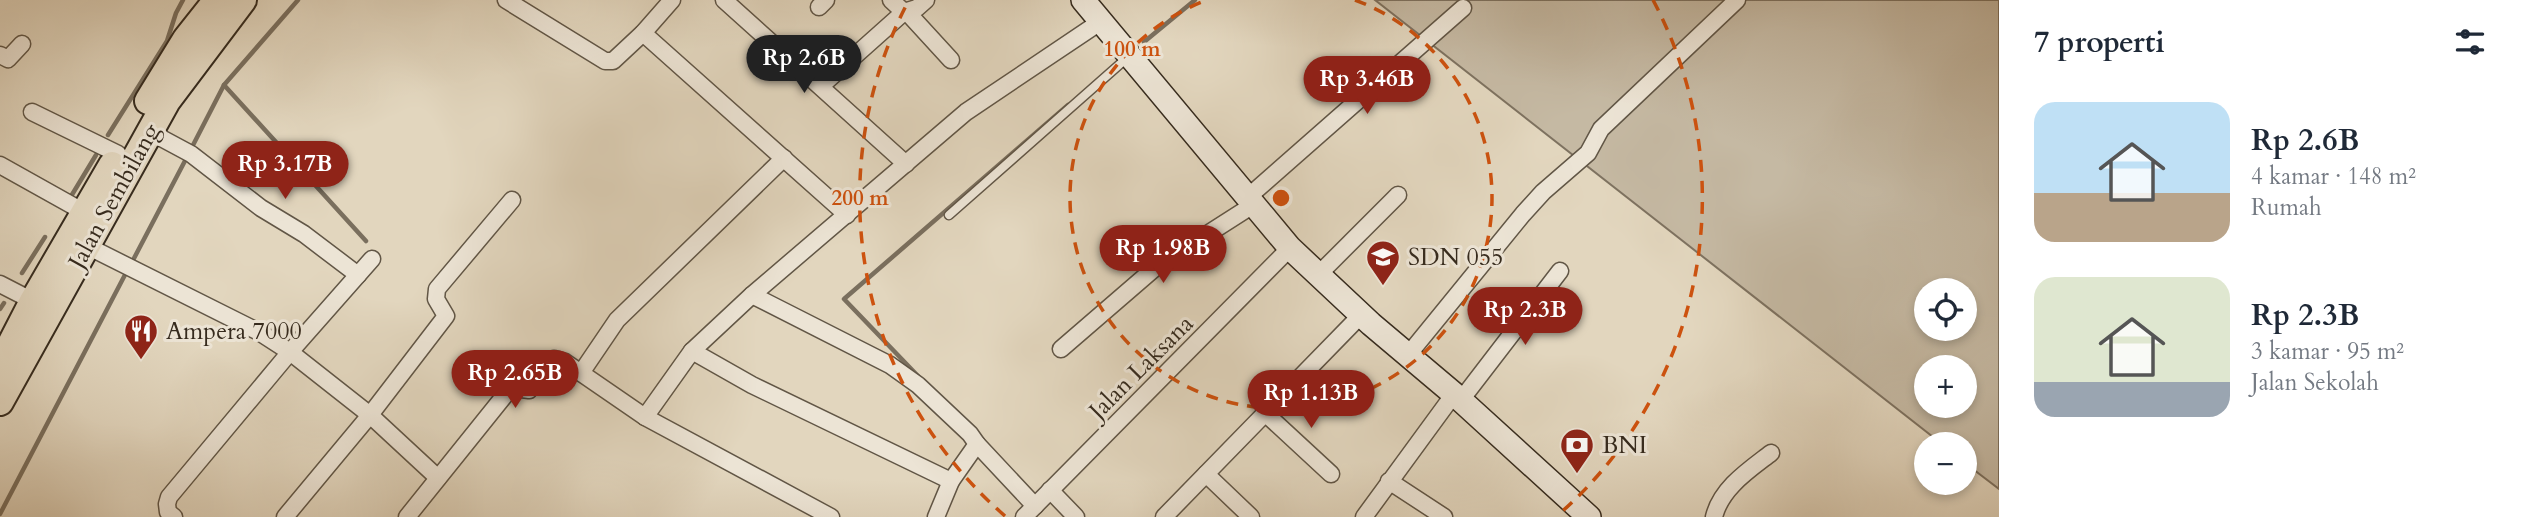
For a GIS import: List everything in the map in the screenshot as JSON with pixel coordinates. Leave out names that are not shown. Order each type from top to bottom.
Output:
[{"type":"main road","name":"Jalan Sembilang","points":[[0,364],[118,153],[186,39],[217,0]]},
{"type":"main road","name":"Jalan Sembilang","points":[[0,402],[167,101],[243,0]]},
{"type":"street","points":[[506,0],[605,61],[613,61],[619,57],[672,0]]},
{"type":"street","points":[[891,0],[951,60]]},
{"type":"street","points":[[821,86],[905,12],[917,8],[926,0]]},
{"type":"street","points":[[1083,0],[1290,248],[1361,315],[1457,397],[1577,513]]},
{"type":"street","points":[[1408,355],[1523,214],[1588,153],[1601,129],[1737,0]]},
{"type":"street","points":[[734,3],[906,164]]},
{"type":"street","points":[[1061,349],[1156,267],[1250,201],[1463,8]]},
{"type":"street","points":[[645,417],[692,351],[752,295],[966,112],[1100,22]]},
{"type":"street","points":[[643,33],[847,215]]},
{"type":"street","points":[[0,55],[8,59],[22,44]]},
{"type":"street","points":[[32,112],[118,153]]},
{"type":"street","points":[[150,132],[185,151],[358,275]]},
{"type":"street","points":[[581,373],[617,320],[784,159]]},
{"type":"street","points":[[0,165],[84,212]]},
{"type":"street","points":[[1318,275],[1398,195]]},
{"type":"street","points":[[285,517],[370,415],[446,316],[436,299],[438,289],[512,200]]},
{"type":"street","points":[[88,246],[258,332],[290,352],[370,415],[438,478]]},
{"type":"street","name":"Jalan Laksana","points":[[1030,512],[1290,248]]},
{"type":"street","points":[[174,517],[168,512],[169,498],[372,258]]},
{"type":"street","points":[[1364,517],[1560,271]]},
{"type":"street","points":[[0,284],[33,301]]},
{"type":"street","points":[[752,295],[890,365],[918,384],[977,444],[1030,512]]},
{"type":"street","points":[[1164,517],[1361,315]]},
{"type":"street","points":[[692,351],[752,385],[951,481]]},
{"type":"street","points":[[407,517],[509,390],[528,390],[549,360],[565,362],[645,417],[831,517]]},
{"type":"street","points":[[1265,413],[1331,474]]},
{"type":"street","points":[[938,516],[951,481],[977,444]]},
{"type":"street","points":[[1714,517],[1717,505],[1727,492],[1748,470],[1771,453]]},
{"type":"street","points":[[1206,474],[1251,517]]},
{"type":"street","points":[[1390,481],[1444,517]]},
{"type":"street","points":[[1050,491],[1076,517]]},
{"type":"lane","points":[[949,215],[1128,55]]},
{"type":"shaded area","points":[[1375,0],[1999,0],[1999,489],[1977,472],[1977,432],[1927,432]]},
{"type":"waterway","points":[[108,135],[167,41],[183,0]]},
{"type":"waterway","points":[[191,149],[224,85],[298,0]]},
{"type":"waterway","points":[[1144,42],[1195,0]]},
{"type":"waterway","points":[[224,85],[366,241]]},
{"type":"waterway","points":[[918,376],[844,299],[1068,105]]},
{"type":"waterway","points":[[70,198],[96,155]]},
{"type":"waterway","points":[[131,264],[187,157]]},
{"type":"waterway","points":[[22,273],[45,237]]},
{"type":"waterway","points":[[0,514],[127,271]]},
{"type":"waterway","points":[[0,309],[4,303]]},
{"type":"place","name":"SDN 055","points":[[1383,287]]},
{"type":"place","name":"Ampera 7000","points":[[141,361]]},
{"type":"place","name":"BNI","points":[[1577,475]]}]
